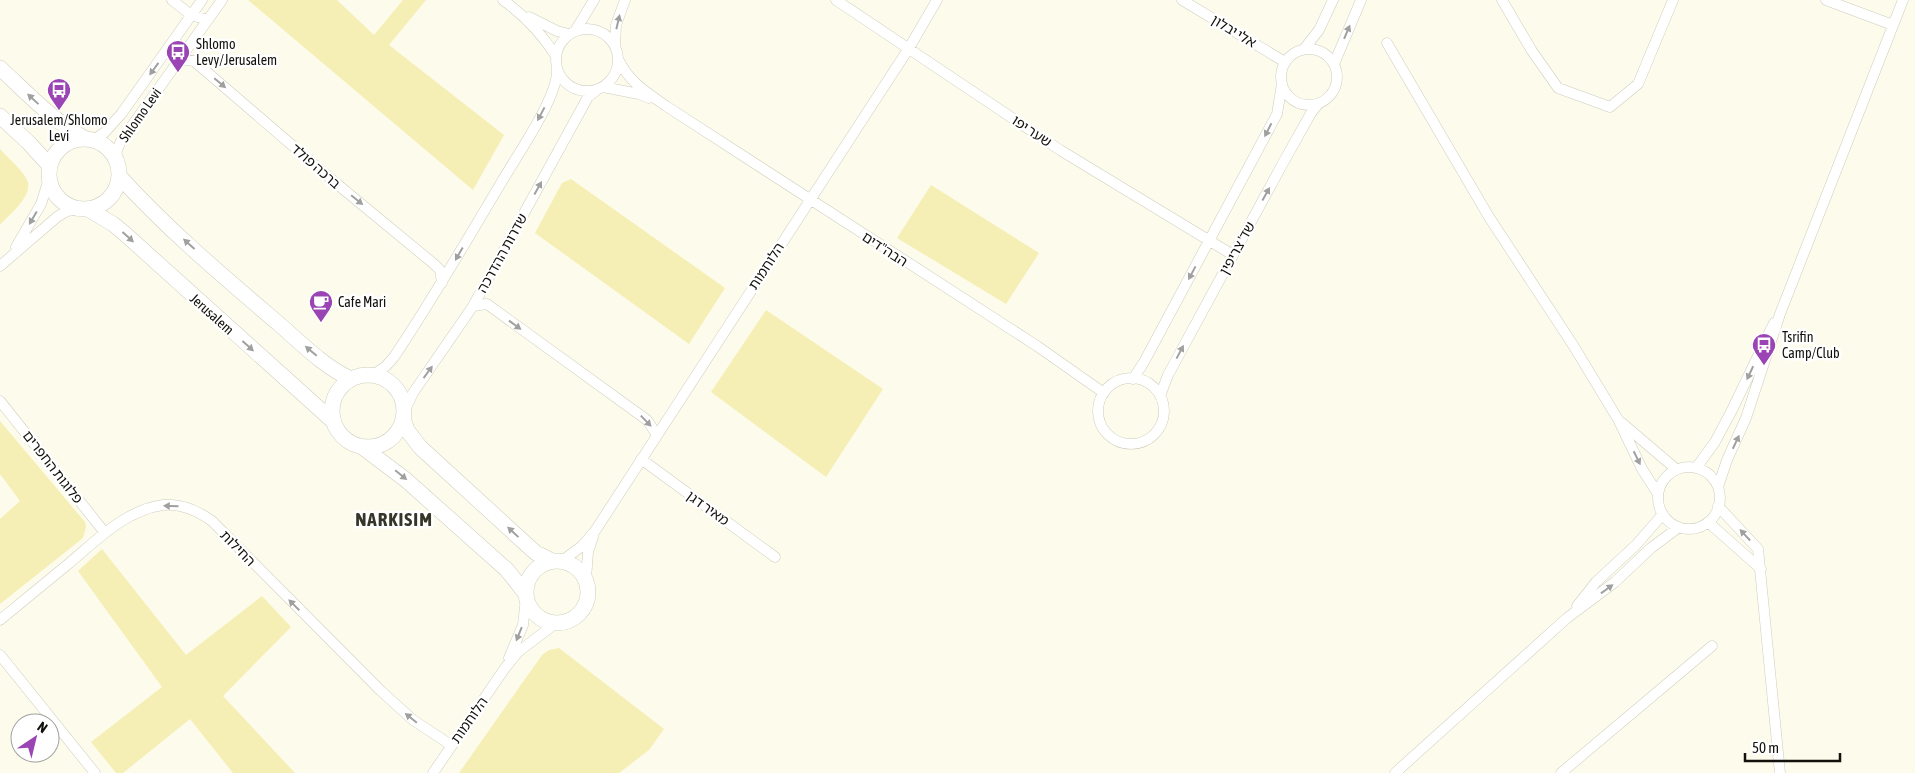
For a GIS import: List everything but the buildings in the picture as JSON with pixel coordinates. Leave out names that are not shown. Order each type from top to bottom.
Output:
[{"type":"street","points":[[172,0],[191,15],[208,20]]},
{"type":"street","name":"Shlomo Levi","points":[[116,160],[117,150],[121,141],[222,0]]},
{"type":"street","points":[[503,0],[519,12],[545,39],[556,56]]},
{"type":"street","points":[[373,376],[394,357],[442,283],[538,121],[558,77],[556,56],[561,43],[572,33],[594,0]]},
{"type":"street","points":[[614,45],[616,25],[625,0]]},
{"type":"street","name":"שער יפו","points":[[836,0],[1060,150],[1233,255]]},
{"type":"street","name":"הלוחמות","points":[[557,561],[582,546],[595,531],[908,48],[937,0]]},
{"type":"street","name":"אלי יבלון","points":[[1182,0],[1285,62]]},
{"type":"street","points":[[1304,49],[1319,30],[1333,0]]},
{"type":"street","points":[[1334,64],[1361,0]]},
{"type":"street","points":[[1502,0],[1532,51],[1558,88],[1610,107],[1638,84],[1673,0]]},
{"type":"street","points":[[1826,0],[1893,25]]},
{"type":"street","points":[[1718,487],[1727,460],[1746,418],[1780,314],[1903,0]]},
{"type":"street","points":[[200,1],[208,20]]},
{"type":"street","name":"Shlomo Levi","points":[[90,140],[105,132],[122,113],[200,1]]},
{"type":"street","points":[[519,12],[557,31],[572,33],[587,29],[600,31],[614,45],[618,59],[616,73],[600,88],[582,91],[574,88],[561,77],[557,69]]},
{"type":"street","points":[[1387,43],[1488,217],[1573,345],[1619,420],[1642,469],[1658,494]]},
{"type":"street","points":[[1304,49],[1313,49],[1329,57],[1337,73],[1337,82],[1333,91],[1319,103],[1310,105],[1292,99],[1282,84],[1281,75],[1285,62],[1295,52],[1304,49]]},
{"type":"street","name":"ברכה פולד","points":[[180,59],[194,61],[343,189],[434,264],[440,270],[442,283]]},
{"type":"street","name":"הבה\"דים","points":[[618,59],[626,75],[666,106],[1037,346],[1104,393]]},
{"type":"street","points":[[0,68],[74,133],[108,148],[116,160],[119,176],[117,186],[106,202],[97,207],[67,211],[57,217],[0,266]]},
{"type":"street","name":"שד' צריפין","points":[[1133,379],[1144,362],[1277,114],[1282,84]]},
{"type":"street","name":"הבה\"דים","points":[[600,88],[639,94],[666,106]]},
{"type":"street","name":"שדרות ההדרכה","points":[[403,416],[412,393],[473,306],[588,97],[600,88]]},
{"type":"street","name":"שד' צריפין","points":[[1160,396],[1168,375],[1233,255],[1311,113],[1319,103]]},
{"type":"street","points":[[0,116],[29,142],[50,173],[53,191],[59,198],[72,207],[84,209]]},
{"type":"street","points":[[11,255],[41,204],[56,153],[64,145],[74,140],[90,140]]},
{"type":"street","points":[[119,176],[146,205],[238,289],[325,363],[351,379]]},
{"type":"street","name":"Jerusalem","points":[[84,209],[112,224],[124,233],[334,422]]},
{"type":"street","points":[[473,306],[487,304],[647,420],[657,435]]},
{"type":"street","points":[[1696,468],[1715,442],[1727,420],[1769,331],[1780,314]]},
{"type":"street","points":[[361,446],[406,480],[507,570],[526,596],[530,608],[537,615],[546,621],[566,622],[583,610],[588,590],[586,580],[580,571],[572,564],[557,561],[536,553],[420,448],[407,430],[401,397],[385,379],[373,376],[351,379],[341,386],[335,396],[332,407],[337,430],[344,439],[361,446],[378,446],[389,440],[398,432],[403,416]]},
{"type":"street","points":[[1133,379],[1144,381],[1154,387],[1164,405],[1164,415],[1162,424],[1149,439],[1140,443],[1130,444],[1113,438],[1102,427],[1099,411],[1100,401],[1104,393],[1112,385],[1122,380],[1133,379]]},
{"type":"street","name":"פלוגות החפרים","points":[[0,401],[105,533]]},
{"type":"street","points":[[1619,420],[1676,470]]},
{"type":"street","name":"מאיר דגן","points":[[641,459],[775,557]]},
{"type":"street","points":[[1686,467],[1696,468],[1712,478],[1718,487],[1720,496],[1718,506],[1708,522],[1699,527],[1690,529],[1679,527],[1670,522],[1663,514],[1658,504],[1658,494],[1664,480],[1676,470],[1686,467]]},
{"type":"street","name":"החילות","points":[[0,620],[105,533],[126,518],[151,508],[165,505],[190,508],[212,521],[381,691],[413,720],[452,745]]},
{"type":"street","points":[[1718,506],[1758,549],[1780,773]]},
{"type":"street","points":[[1567,618],[1596,582],[1636,545],[1663,514]]},
{"type":"street","points":[[1708,522],[1761,569]]},
{"type":"street","points":[[1395,773],[1567,618],[1615,582],[1651,548],[1679,527]]},
{"type":"street","name":"הלוחמות","points":[[586,580],[588,552],[595,531]]},
{"type":"street","points":[[526,596],[528,578],[534,570],[542,564],[557,561]]},
{"type":"street","name":"הלוחמות","points":[[505,668],[523,625],[526,596]]},
{"type":"street","name":"הלוחמות","points":[[434,773],[505,668],[523,648],[556,623]]},
{"type":"street","points":[[1561,773],[1712,646]]},
{"type":"street","points":[[0,654],[95,773]]},
{"type":"shaded area","points":[[248,0],[337,0],[374,35],[403,0],[426,0],[389,45],[504,135],[473,190]]},
{"type":"shaded area","points":[[0,149],[27,179],[28,189],[23,200],[0,225]]},
{"type":"shaded area","points":[[571,179],[725,288],[689,344],[535,233],[562,183]]},
{"type":"shaded area","points":[[931,185],[1039,253],[1006,304],[897,238]]},
{"type":"shaded area","points":[[766,310],[883,389],[826,477],[711,392]]},
{"type":"shaded area","points":[[0,421],[85,522],[86,527],[83,538],[0,604],[0,519],[20,501],[0,474]]},
{"type":"shaded area","points":[[102,549],[186,655],[262,596],[291,627],[223,696],[295,773],[233,773],[190,719],[123,773],[116,773],[91,742],[162,687],[78,571]]},
{"type":"shaded area","points":[[559,648],[664,729],[649,750],[619,773],[459,773],[542,655],[549,650]]},
{"type":"place","name":"Shlomo Levy/Jerusalem","points":[[178,73]]},
{"type":"place","name":"Jerusalem/Shlomo Levi","points":[[59,111]]},
{"type":"place","name":"Cafe Mari","points":[[321,323]]},
{"type":"place","name":"Tsrifin Camp/Club","points":[[1764,366]]},
{"type":"district","name":"NARKISIM","points":[[394,519]]}]
